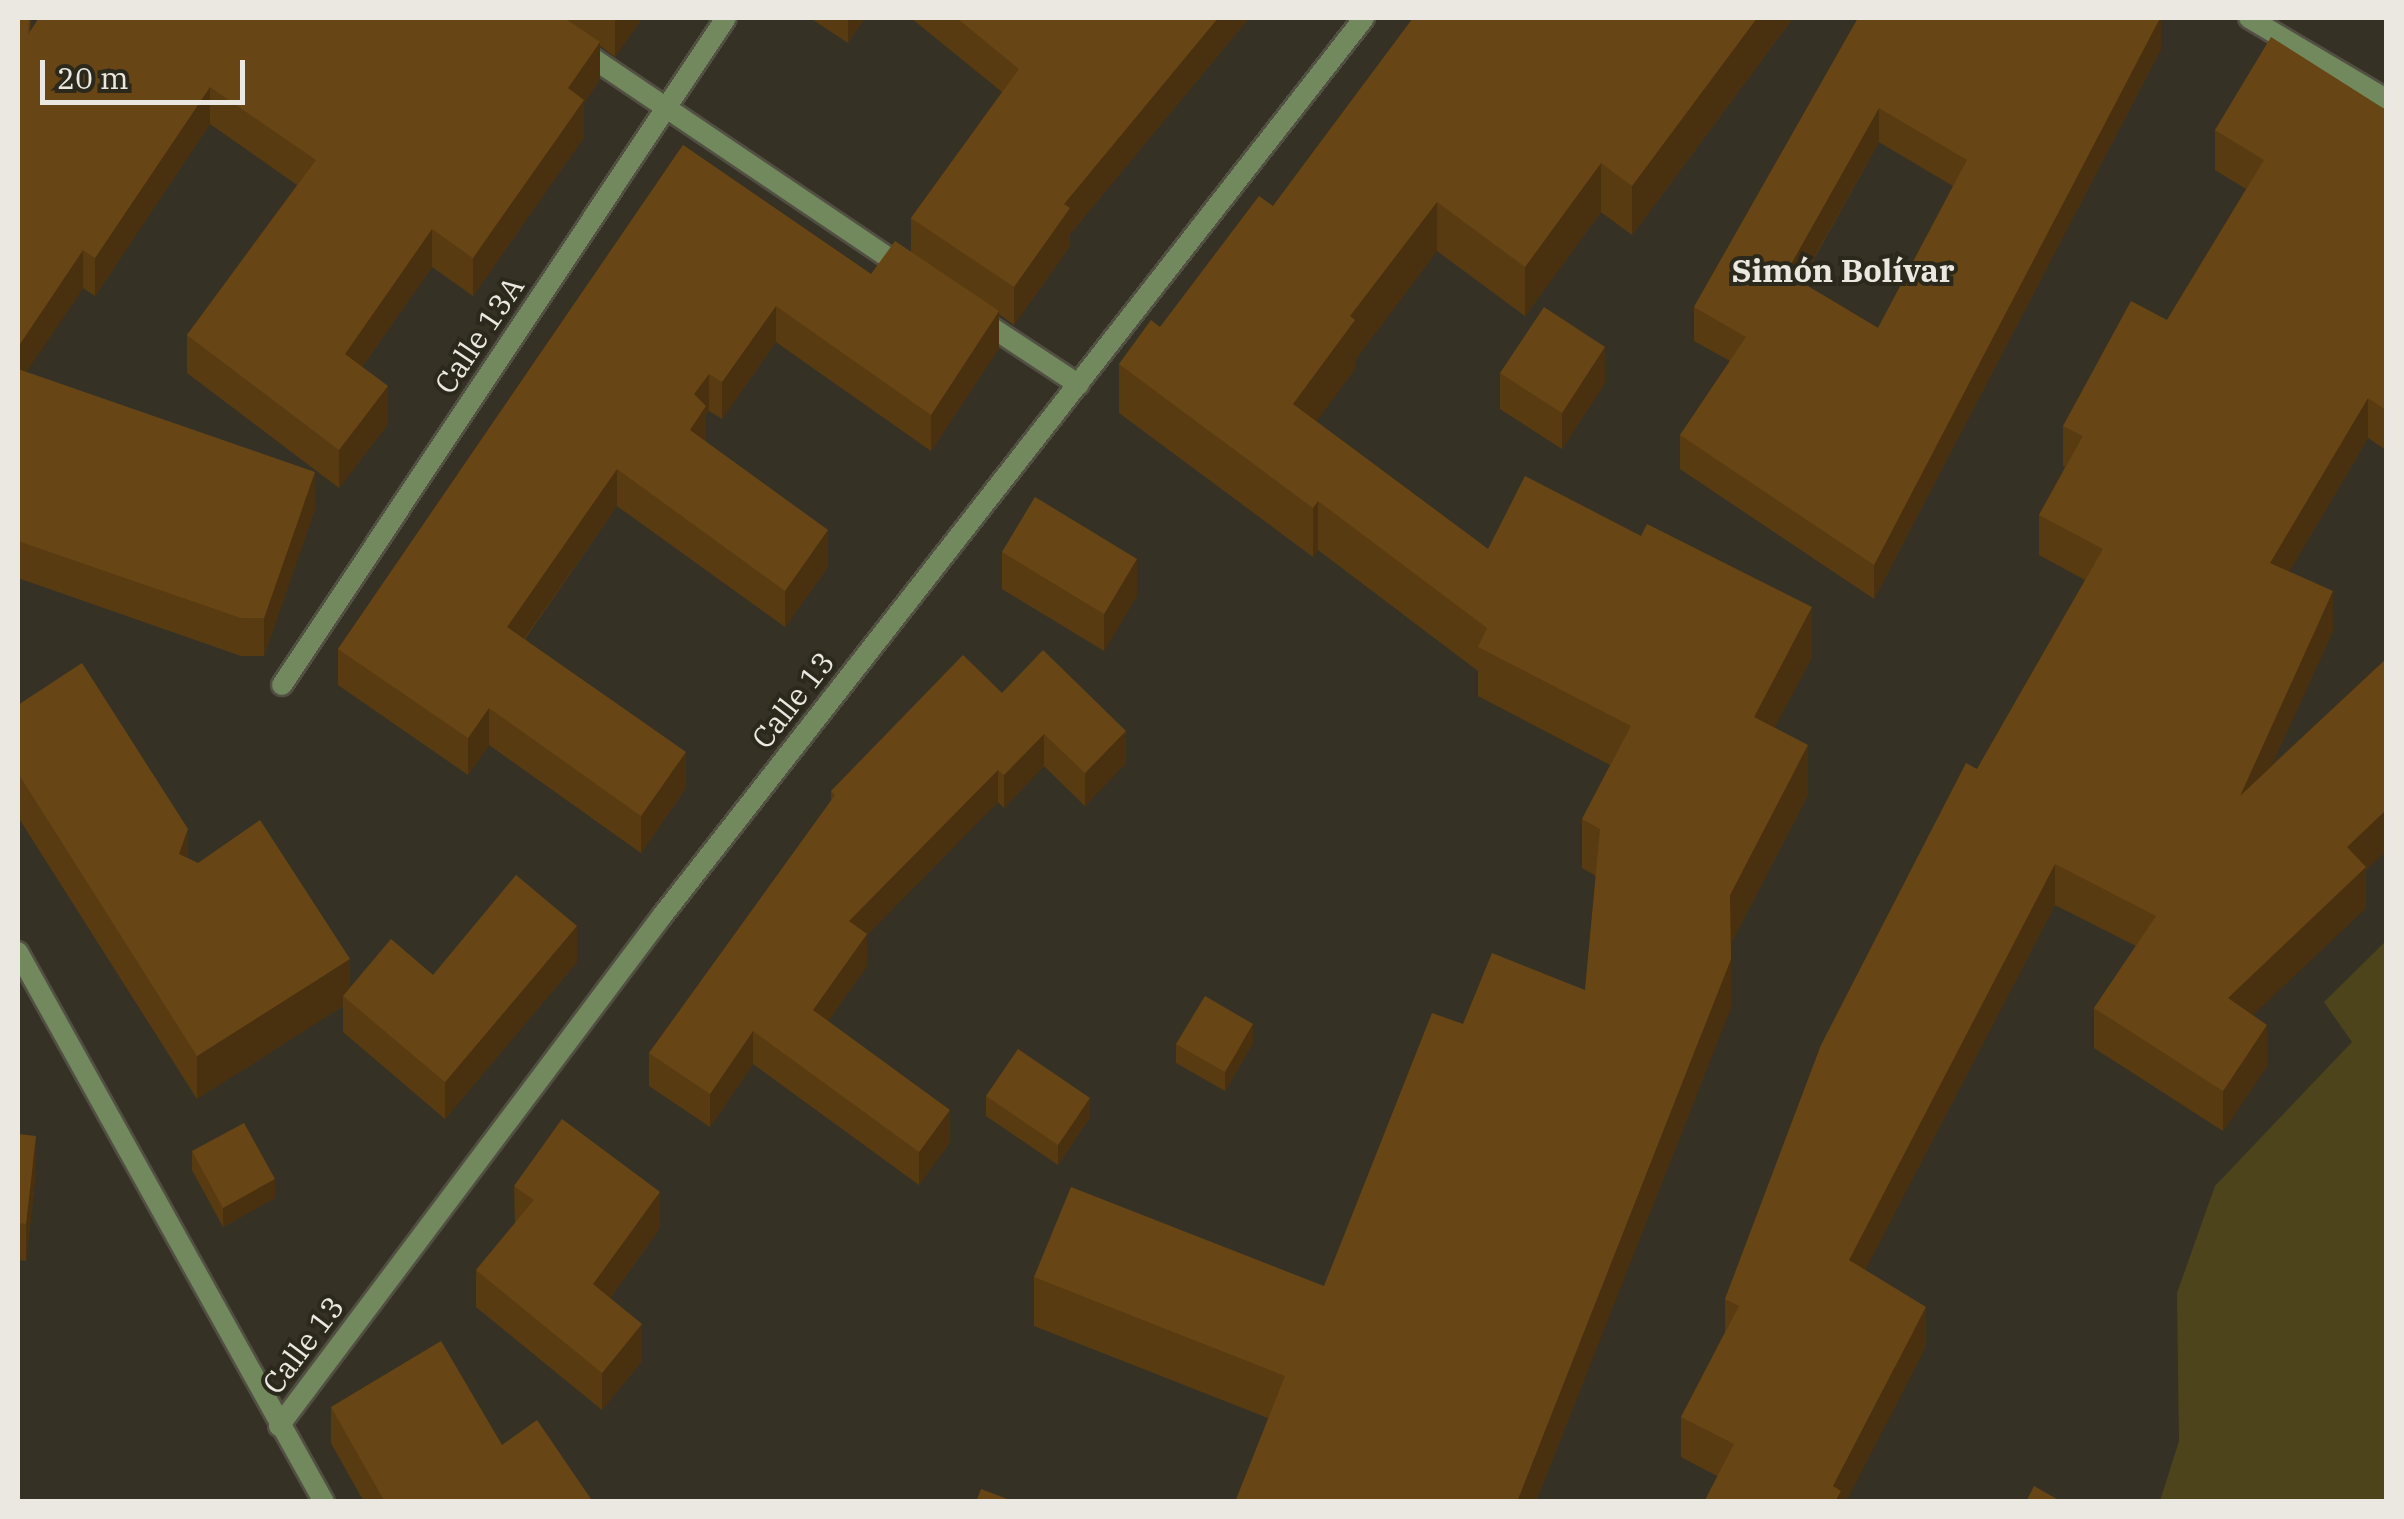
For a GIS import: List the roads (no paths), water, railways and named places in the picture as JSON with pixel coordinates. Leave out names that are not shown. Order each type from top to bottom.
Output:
[{"type":"street","points":[[533,18],[930,286]]},
{"type":"street","name":"Calle 13A","points":[[282,685],[726,18]]},
{"type":"street","name":"Calle 13","points":[[279,1426],[662,916],[1364,18]]},
{"type":"street","points":[[2249,18],[2386,99]]},
{"type":"street","points":[[963,308],[1079,386]]},
{"type":"street","points":[[18,952],[324,1502]]},
{"type":"district","name":"Simón Bolívar","points":[[1843,270]]}]
